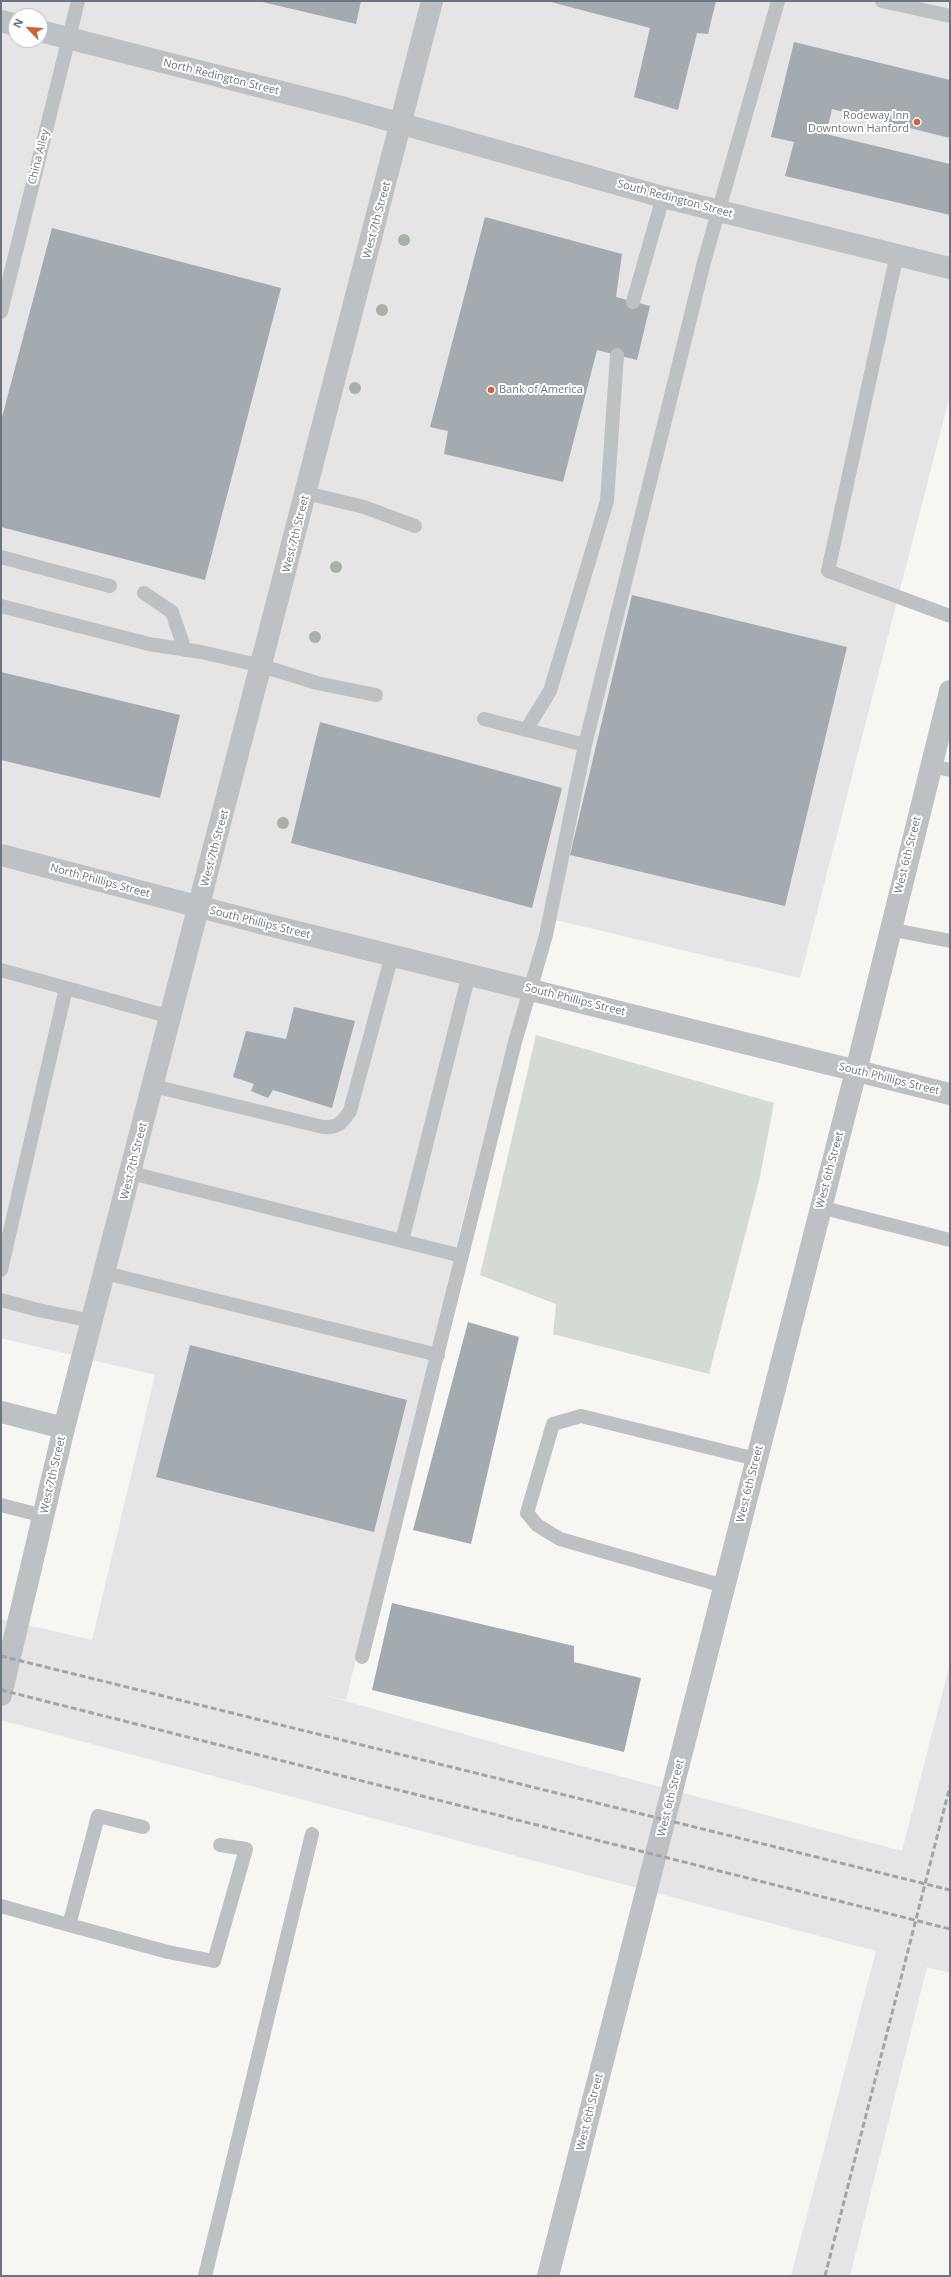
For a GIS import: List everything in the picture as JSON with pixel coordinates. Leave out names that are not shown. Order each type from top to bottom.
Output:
[{"type":"street","name":"West 7th Street","points":[[1,1695],[64,1428],[402,124],[432,1]]},
{"type":"street","name":"North Redington Street","points":[[48,33],[338,106],[402,124]]},
{"type":"street","name":"South Redington Street","points":[[402,124],[718,211],[950,268]]},
{"type":"street","name":"West 6th Street","points":[[548,2276],[856,1071],[889,929],[940,768],[950,691]]},
{"type":"street","name":"North Phillips Street","points":[[1,855],[199,907]]},
{"type":"street","name":"South Phillips Street","points":[[199,907],[950,1094]]},
{"type":"street","points":[[1,1412],[64,1428]]},
{"type":"lane","name":"China Alley","points":[[1,312],[78,1]]},
{"type":"lane","points":[[362,1658],[529,989],[546,935],[585,746],[718,211],[778,1]]},
{"type":"lane","points":[[882,1],[950,16]]},
{"type":"lane","points":[[633,302],[663,196]]},
{"type":"lane","points":[[897,254],[828,571],[950,616]]},
{"type":"lane","points":[[526,730],[550,691],[606,501],[617,355]]},
{"type":"lane","points":[[306,493],[364,507],[415,526]]},
{"type":"lane","points":[[1,557],[110,586]]},
{"type":"lane","points":[[144,593],[172,612],[185,650]]},
{"type":"lane","points":[[1,606],[149,644],[262,666],[317,683],[376,695]]},
{"type":"lane","points":[[484,719],[585,746]]},
{"type":"lane","points":[[889,929],[950,941]]},
{"type":"lane","points":[[153,1086],[324,1127],[332,1128],[342,1124],[350,1112],[392,955]]},
{"type":"lane","points":[[1,970],[171,1016]]},
{"type":"lane","points":[[402,1241],[470,974]]},
{"type":"lane","points":[[1,1270],[66,988]]},
{"type":"lane","points":[[131,1173],[462,1256]]},
{"type":"lane","points":[[820,1208],[950,1240]]},
{"type":"lane","points":[[105,1273],[438,1355]]},
{"type":"lane","points":[[1,1300],[92,1321]]},
{"type":"lane","points":[[724,1586],[560,1539],[537,1525],[527,1513],[553,1424],[581,1416],[756,1459]]},
{"type":"lane","points":[[1,1505],[44,1516]]},
{"type":"lane","points":[[69,1925],[98,1816],[144,1827]]},
{"type":"lane","points":[[205,2276],[312,1834]]},
{"type":"lane","points":[[1,1906],[168,1952],[214,1961],[246,1849],[220,1845]]},
{"type":"shaded area","points":[[1,1],[950,1],[950,395],[800,978],[543,917],[466,1207],[346,1700],[320,1694],[517,1749],[902,1851],[950,1663],[950,1973],[927,1967],[850,2276],[791,2276],[876,1951],[1,1720],[1,1619],[92,1640],[155,1375],[1,1338]]},
{"type":"shaded area","points":[[536,1035],[774,1103],[759,1181],[709,1374],[553,1334],[556,1304],[480,1275]]},
{"type":"building","points":[[258,1],[361,1],[356,24]]},
{"type":"building","points":[[547,1],[716,1],[708,34],[697,33],[678,110],[634,97],[650,28]]},
{"type":"building","name":"Rodeway Inn Downtown Hanford","points":[[794,42],[950,80],[950,138],[832,109],[826,134],[950,164],[950,215],[785,176],[794,142],[771,137]]},
{"type":"building","points":[[485,217],[622,254],[616,297],[650,306],[637,360],[597,350],[563,482],[444,454],[448,431],[430,427]]},
{"type":"building","points":[[52,228],[281,288],[205,580],[1,527],[1,421]]},
{"type":"building","points":[[632,595],[847,647],[785,906],[570,855]]},
{"type":"building","points":[[1,672],[180,715],[160,798],[1,760]]},
{"type":"building","points":[[320,722],[562,788],[532,908],[291,843]]},
{"type":"building","points":[[294,1007],[355,1021],[332,1108],[273,1090],[268,1098],[251,1091],[254,1084],[233,1077],[246,1031],[286,1039]]},
{"type":"building","points":[[468,1322],[519,1337],[471,1544],[413,1530]]},
{"type":"building","points":[[190,1345],[407,1400],[374,1532],[156,1477]]},
{"type":"building","points":[[392,1603],[574,1646],[574,1662],[641,1678],[624,1752],[372,1690]]},
{"type":"railway","points":[[1,1656],[950,1890]]},
{"type":"railway","points":[[1,1690],[950,1929]]},
{"type":"railway","points":[[825,2276],[950,1786]]},
{"type":"place","name":"Rodeway Inn Downtown Hanford","points":[[917,122]]},
{"type":"place","name":"Bank of America","points":[[491,390]]}]
